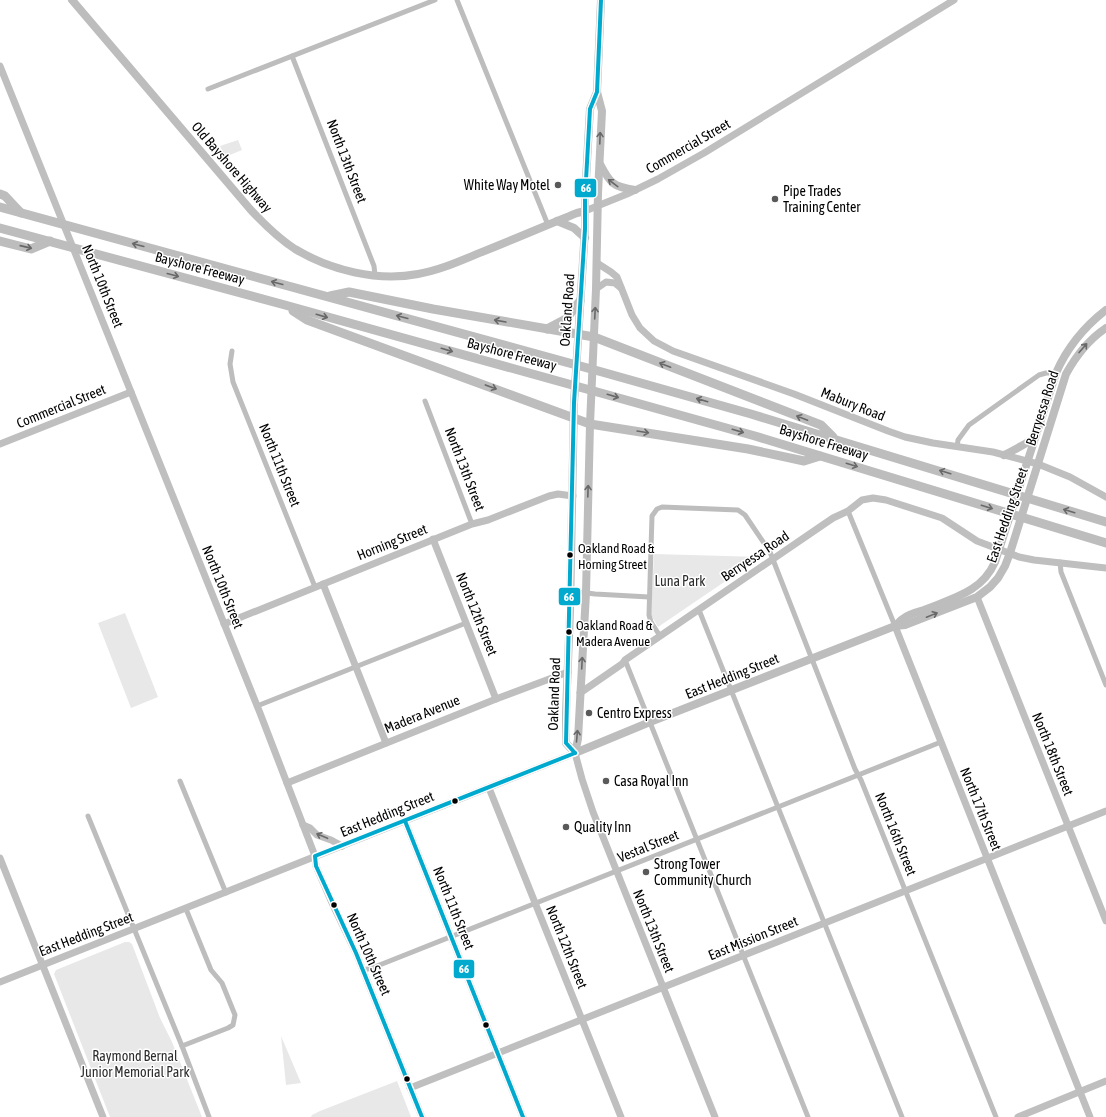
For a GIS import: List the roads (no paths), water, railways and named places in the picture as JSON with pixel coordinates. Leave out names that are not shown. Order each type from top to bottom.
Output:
[{"type":"highway","points":[[0,194],[5,196],[21,213]]},
{"type":"highway","name":"Bayshore Freeway","points":[[0,207],[602,372],[834,438],[1106,522]]},
{"type":"highway","name":"Bayshore Freeway","points":[[0,228],[618,397],[820,456],[1106,543]]},
{"type":"highway","points":[[0,241],[32,249],[50,241]]},
{"type":"highway","points":[[328,297],[349,292],[433,309],[547,329],[594,341],[821,426],[834,438]]},
{"type":"highway","points":[[547,329],[566,320],[580,302]]},
{"type":"highway","points":[[284,305],[307,320],[590,424],[748,450],[804,461],[820,456]]},
{"type":"main road","name":"Old Bayshore Highway","points":[[72,0],[267,227],[294,248],[330,266],[375,276],[417,274]]},
{"type":"main road","name":"Oakland Road","points":[[575,753],[578,739],[586,593],[590,424],[602,111],[597,92],[601,0]]},
{"type":"main road","name":"Oakland Road","points":[[575,753],[566,743],[575,419],[574,404],[585,238],[590,109],[597,92]]},
{"type":"main road","points":[[600,164],[607,177],[613,184],[620,188],[635,190]]},
{"type":"main road","name":"Commercial Street","points":[[417,274],[439,269],[585,211]]},
{"type":"main road","points":[[557,221],[574,228],[585,238]]},
{"type":"main road","name":"Berryessa Road","points":[[1027,461],[1061,361],[1073,343],[1086,328],[1106,310]]},
{"type":"main road","name":"Berryessa Road","points":[[1038,464],[1066,374],[1086,344],[1106,328]]},
{"type":"main road","points":[[1004,455],[1020,448],[1024,444],[1034,439]]},
{"type":"main road","name":"East Hedding Street","points":[[895,626],[904,617],[975,588],[982,583],[990,573],[996,562],[1027,461]]},
{"type":"main road","name":"East Hedding Street","points":[[575,753],[895,626],[906,625],[977,597],[990,588],[998,578],[1010,554],[1038,464]]},
{"type":"street","points":[[208,89],[435,0]]},
{"type":"street","points":[[457,0],[548,225]]},
{"type":"street","name":"Commercial Street","points":[[585,211],[627,194],[658,179],[704,153],[954,0]]},
{"type":"street","name":"North 13th Street","points":[[292,56],[374,266],[375,276]]},
{"type":"street","name":"North 10th Street","points":[[0,66],[257,706],[315,856],[316,866],[363,970],[422,1117]]},
{"type":"street","name":"Mabury Road","points":[[597,263],[612,272],[617,277],[632,315],[640,328],[654,341],[673,351],[794,394],[888,431],[933,443],[1004,455],[1038,464],[1070,477],[1106,497]]},
{"type":"street","points":[[596,289],[606,282],[614,283],[621,288]]},
{"type":"street","name":"North 11th Street","points":[[232,351],[230,364],[233,382],[315,587]]},
{"type":"street","name":"Berryessa Road","points":[[957,447],[958,440],[969,426],[991,409],[1039,375],[1056,373]]},
{"type":"street","name":"Commercial Street","points":[[0,444],[131,392]]},
{"type":"street","name":"North 13th Street","points":[[425,401],[472,524]]},
{"type":"street","name":"Horning Street","points":[[224,624],[472,524],[488,520],[549,496],[558,494],[572,496]]},
{"type":"street","name":"Berryessa Road","points":[[580,693],[660,636],[833,518],[848,511],[862,500],[873,498],[886,500],[942,518],[977,541],[1010,554],[1034,560],[1106,568]]},
{"type":"street","name":"North 16th Street","points":[[649,597],[652,516],[657,509],[738,510],[745,515],[770,552],[811,659],[996,1117]]},
{"type":"street","name":"North 17th Street","points":[[848,511],[1090,1117]]},
{"type":"street","name":"North 12th Street","points":[[433,540],[496,699]]},
{"type":"street","points":[[1060,562],[1061,572],[1106,685]]},
{"type":"street","points":[[323,584],[386,743]]},
{"type":"street","points":[[570,591],[649,597],[649,615],[651,622],[660,636]]},
{"type":"street","name":"North 18th Street","points":[[977,597],[1106,921]]},
{"type":"street","points":[[699,610],[902,1117]]},
{"type":"street","points":[[257,706],[466,623]]},
{"type":"street","points":[[625,660],[698,839],[808,1117]]},
{"type":"street","name":"Madera Avenue","points":[[287,783],[496,699],[568,672]]},
{"type":"street","name":"Vestal Street","points":[[363,970],[372,968],[536,904],[941,742]]},
{"type":"street","name":"North 13th Street","points":[[575,753],[582,779],[616,872],[714,1117]]},
{"type":"street","name":"East Hedding Street","points":[[0,982],[134,930],[315,856],[575,753]]},
{"type":"street","points":[[180,781],[226,893]]},
{"type":"street","name":"North 12th Street","points":[[489,788],[621,1117]]},
{"type":"street","name":"East Mission Street","points":[[410,1088],[1106,811]]},
{"type":"street","points":[[88,816],[182,1046],[209,1117]]},
{"type":"street","name":"North 11th Street","points":[[405,821],[523,1117]]},
{"type":"street","points":[[303,825],[310,828],[317,835],[342,846]]},
{"type":"street","points":[[0,858],[103,1117]]},
{"type":"street","points":[[182,1046],[228,1028],[233,1024],[235,1015],[222,983],[211,970],[186,909]]},
{"type":"street","points":[[1018,1117],[1106,1081]]},
{"type":"place","name":"White Way Motel","points":[[558,185]]},
{"type":"place","name":"Pipe Trades Training Center","points":[[775,199]]},
{"type":"place","name":"Oakland Road & Horning Street","points":[[570,555]]},
{"type":"place","name":"Oakland Road & Madera Avenue","points":[[569,632]]},
{"type":"place","name":"Centro Express","points":[[589,713]]},
{"type":"place","name":"Casa Royal Inn","points":[[606,781]]},
{"type":"place","name":"Quality Inn","points":[[566,827]]},
{"type":"place","name":"Strong Tower Community Church","points":[[646,872]]},
{"type":"park label","name":"Luna Park","points":[[680,581]]},
{"type":"park label","name":"Raymond Bernal Junior Memorial Park","points":[[135,1064]]}]
